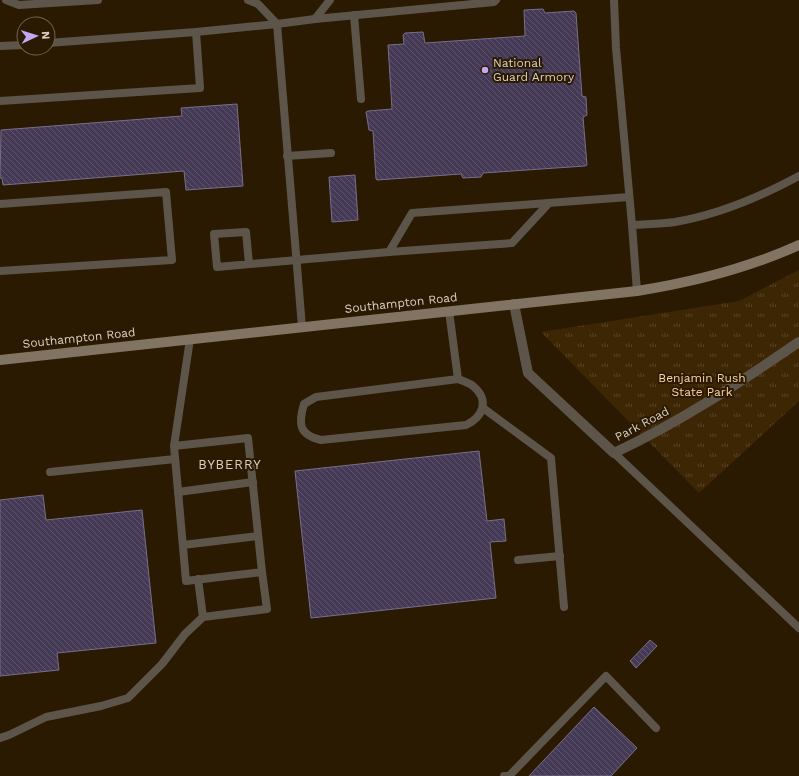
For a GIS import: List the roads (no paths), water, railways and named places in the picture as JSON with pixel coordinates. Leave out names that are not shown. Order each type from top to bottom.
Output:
[{"type":"street","name":"Southampton Road","points":[[0,360],[637,290],[720,275],[799,245]]},
{"type":"street","name":"Park Road","points":[[514,304],[528,373],[614,453],[650,437],[717,398],[799,342]]},
{"type":"lane","points":[[6,0],[19,5],[98,0]]},
{"type":"lane","points":[[248,0],[258,4],[277,24],[302,327]]},
{"type":"lane","points":[[315,19],[330,0]]},
{"type":"lane","points":[[56,42],[196,32],[494,2],[496,0]]},
{"type":"lane","points":[[614,0],[616,48],[637,290]]},
{"type":"lane","points":[[354,15],[361,98]]},
{"type":"lane","points":[[0,101],[200,88],[196,32]]},
{"type":"lane","points":[[0,46],[16,45]]},
{"type":"lane","points":[[288,156],[330,153]]},
{"type":"lane","points":[[632,225],[675,222],[722,209],[771,191],[799,176]]},
{"type":"lane","points":[[0,204],[166,192],[172,260],[0,271]]},
{"type":"lane","points":[[389,252],[412,213],[629,197]]},
{"type":"lane","points":[[249,264],[246,232],[214,234],[217,267],[512,243],[549,203]]},
{"type":"lane","points":[[449,311],[458,379]]},
{"type":"lane","points":[[190,339],[174,446],[186,581],[262,572]]},
{"type":"lane","points":[[458,379],[472,385],[481,394],[483,408],[476,420],[466,426],[321,440],[309,437],[302,429],[300,416],[304,404],[316,397],[458,379]]},
{"type":"lane","points":[[483,408],[551,458],[564,607]]},
{"type":"lane","points":[[0,738],[46,717],[101,706],[128,698],[162,664],[185,634],[202,617],[267,609],[248,438],[174,446]]},
{"type":"lane","points":[[614,453],[799,628]]},
{"type":"lane","points":[[50,472],[175,458]]},
{"type":"lane","points":[[178,492],[253,482]]},
{"type":"lane","points":[[182,545],[258,536]]},
{"type":"lane","points":[[518,560],[560,556]]},
{"type":"lane","points":[[198,579],[202,617]]},
{"type":"lane","points":[[504,776],[509,776],[606,676],[656,728]]},
{"type":"place","name":"National Guard Armory","points":[[485,70]]},
{"type":"district","name":"BYBERRY","points":[[230,464]]},
{"type":"park label","name":"Benjamin Rush State Park","points":[[702,385]]}]
